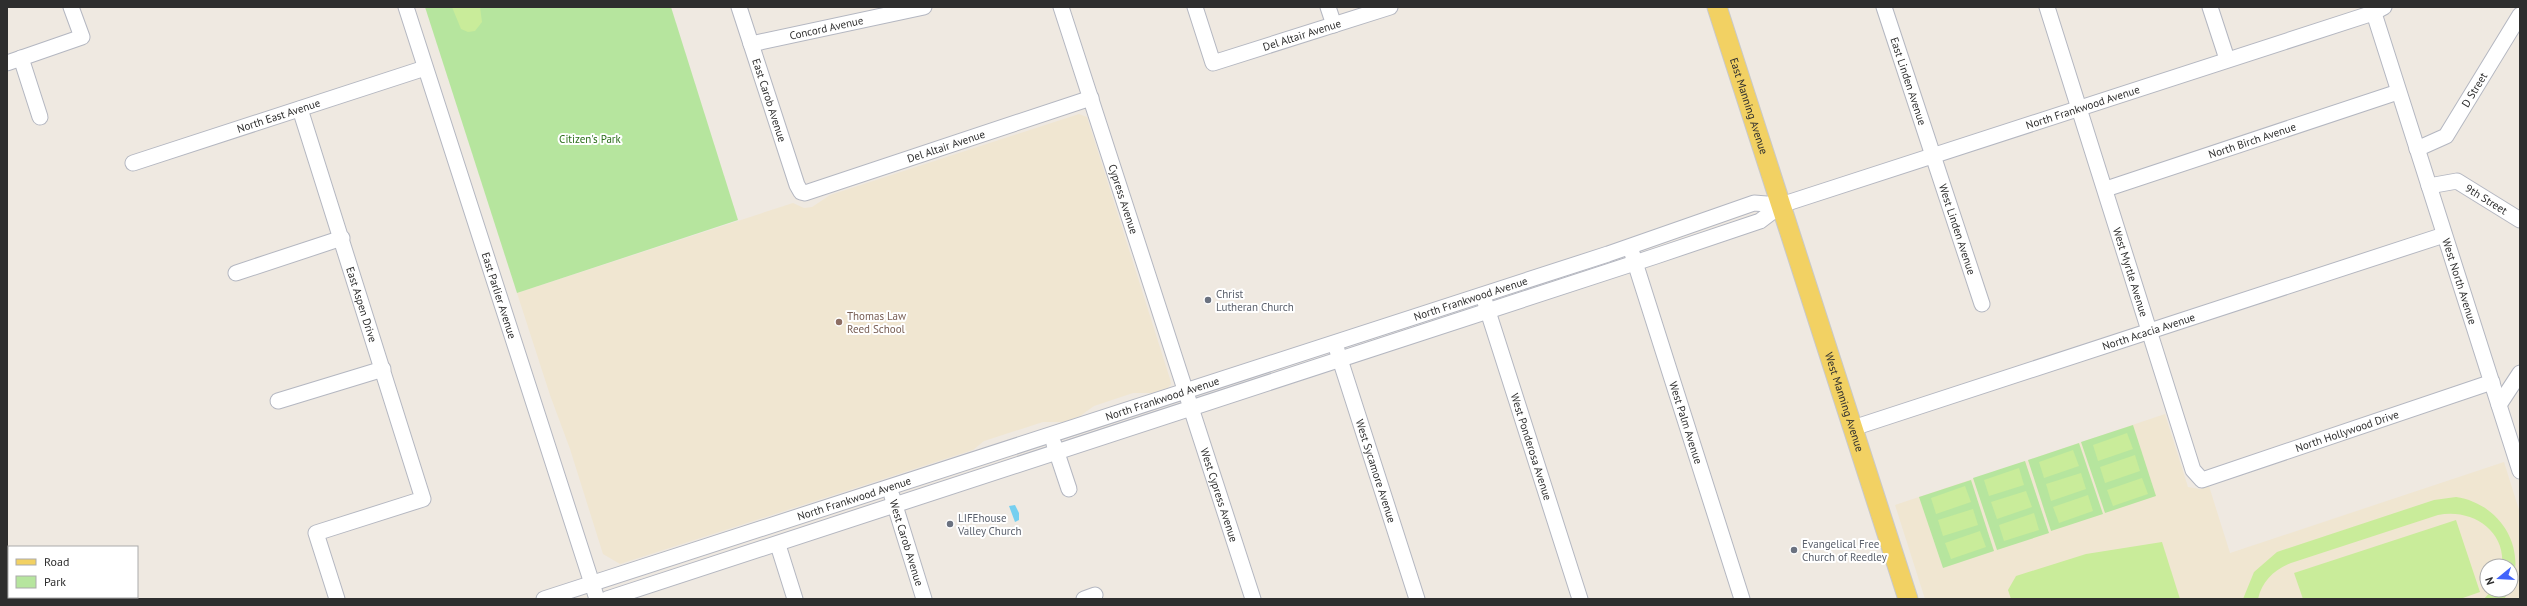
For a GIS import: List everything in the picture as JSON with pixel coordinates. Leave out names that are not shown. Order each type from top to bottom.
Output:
[{"type":"main road","name":"East Manning Avenue","points":[[1717,7],[1780,205]]},
{"type":"main road","name":"West Manning Avenue","points":[[1780,205],[1908,599]]},
{"type":"street","points":[[40,117],[14,60],[82,37],[72,7]]},
{"type":"street","name":"East Parlier Avenue","points":[[406,7],[597,599]]},
{"type":"street","name":"East Carob Avenue","points":[[739,7],[797,185],[801,192]]},
{"type":"street","name":"Concord Avenue","points":[[752,44],[924,7]]},
{"type":"street","name":"Cypress Avenue","points":[[1061,7],[1185,392]]},
{"type":"street","name":"Del Altair Avenue","points":[[1195,7],[1213,63],[1390,7]]},
{"type":"street","points":[[1328,7],[1334,25]]},
{"type":"street","name":"East Linden Avenue","points":[[1884,7],[1931,155]]},
{"type":"street","name":"West Myrtle Avenue","points":[[2047,7],[2106,189],[2149,332],[2193,470],[2202,480]]},
{"type":"street","points":[[2210,7],[2227,59]]},
{"type":"street","name":"North Frankwood Avenue","points":[[607,599],[778,545],[894,505],[1760,221],[1780,205],[2376,9]]},
{"type":"street","name":"West North Avenue","points":[[2376,9],[2398,92],[2520,471]]},
{"type":"street","name":"D Street","points":[[2416,149],[2446,136],[2520,15]]},
{"type":"street","name":"North East Avenue","points":[[133,163],[425,68]]},
{"type":"street","name":"North Birch Avenue","points":[[2106,189],[2398,92]]},
{"type":"street","name":"Del Altair Avenue","points":[[801,192],[808,193],[1091,98]]},
{"type":"street","name":"East Aspen Drive","points":[[300,109],[342,238],[423,499],[316,533],[337,599]]},
{"type":"street","name":"West Linden Avenue","points":[[1931,155],[1982,304]]},
{"type":"street","name":"9th Street","points":[[2429,186],[2457,181],[2520,220]]},
{"type":"street","name":"North Frankwood Avenue","points":[[544,599],[1630,247],[1754,203],[1780,205]]},
{"type":"street","name":"North Acacia Avenue","points":[[1853,428],[2444,235]]},
{"type":"street","points":[[236,273],[342,238]]},
{"type":"street","name":"West Palm Avenue","points":[[1630,247],[1742,599]]},
{"type":"street","name":"West Ponderosa Avenue","points":[[1482,295],[1580,599]]},
{"type":"street","name":"West Sycamore Avenue","points":[[1334,343],[1417,599]]},
{"type":"street","points":[[278,401],[383,369]]},
{"type":"street","points":[[2499,405],[2520,373]]},
{"type":"street","name":"North Hollywood Drive","points":[[2202,480],[2492,382]]},
{"type":"street","name":"West Cypress Avenue","points":[[1185,392],[1192,407],[1254,599]]},
{"type":"street","points":[[1051,435],[1069,489]]},
{"type":"street","name":"West Carob Avenue","points":[[890,487],[894,505],[924,599]]},
{"type":"street","points":[[778,545],[795,599]]},
{"type":"shaded area","name":"Thomas Law Reed School","points":[[1079,114],[1087,117],[1170,379],[1171,384],[1168,388],[1152,393],[1133,393],[1094,406],[1080,416],[1064,422],[1043,422],[984,441],[973,450],[620,564],[603,554],[570,449],[550,395],[517,293],[793,203],[804,208],[812,207],[830,195]]},
{"type":"shaded area","points":[[2165,414],[2188,487],[2200,489],[2209,486],[2230,553],[2504,462],[2520,513],[2520,599],[1925,599],[1895,505]]},
{"type":"green space","name":"Citizen's Park","points":[[425,7],[671,7],[738,220],[517,293]]},
{"type":"green space","points":[[452,7],[480,7],[482,22],[475,31],[468,32],[461,29]]},
{"type":"green space","points":[[2133,425],[2156,496],[2105,513],[2081,442]]},
{"type":"green space","points":[[2127,433],[2133,449],[2098,461],[2093,445]]},
{"type":"green space","points":[[2079,443],[2103,514],[2051,531],[2028,460]]},
{"type":"green space","points":[[2073,450],[2079,466],[2044,478],[2039,462]]},
{"type":"green space","points":[[2135,455],[2140,471],[2105,483],[2100,467]]},
{"type":"green space","points":[[2025,461],[2049,533],[1997,550],[1973,478]]},
{"type":"green space","points":[[2019,468],[2024,485],[1989,496],[1984,480]]},
{"type":"green space","points":[[2081,473],[2086,489],[2051,501],[2046,484]]},
{"type":"green space","points":[[2142,478],[2148,494],[2113,506],[2107,490]]},
{"type":"green space","points":[[1971,480],[1994,551],[1943,568],[1919,497]]},
{"type":"green space","points":[[1965,486],[1971,502],[1936,514],[1931,498]]},
{"type":"green space","points":[[2026,491],[2032,507],[1997,519],[1991,502]]},
{"type":"green space","points":[[2088,495],[2093,511],[2059,523],[2053,507]]},
{"type":"green space","points":[[2456,497],[2471,501],[2485,508],[2496,517],[2505,529],[2512,542],[2515,558],[2502,558],[2502,553],[2498,542],[2492,532],[2484,524],[2462,515],[2438,515],[2291,563],[2279,569],[2270,577],[2262,587],[2258,599],[2243,599],[2254,572],[2277,552],[2434,500]]},
{"type":"green space","points":[[1973,509],[1978,525],[1943,536],[1938,520]]},
{"type":"green space","points":[[2034,513],[2039,530],[2004,541],[1999,525]]},
{"type":"green space","points":[[2456,520],[2479,592],[2460,599],[2303,599],[2294,573]]},
{"type":"green space","points":[[1980,531],[1986,547],[1951,559],[1945,543]]},
{"type":"green space","points":[[2162,542],[2180,599],[2011,599],[2008,590],[2016,576],[2086,554]]},
{"type":"green space","points":[[2485,598],[2505,598],[2504,599],[2484,599]]},
{"type":"water","points":[[1015,505],[1019,513],[1019,520],[1015,522],[1009,506]]},
{"type":"place","name":"Christ Lutheran Church","points":[[1208,300]]},
{"type":"place","name":"Thomas Law Reed School","points":[[839,322]]},
{"type":"place","name":"LIFEhouse Valley Church","points":[[950,524]]},
{"type":"place","name":"Evangelical Free Church of Reedley","points":[[1794,550]]}]
